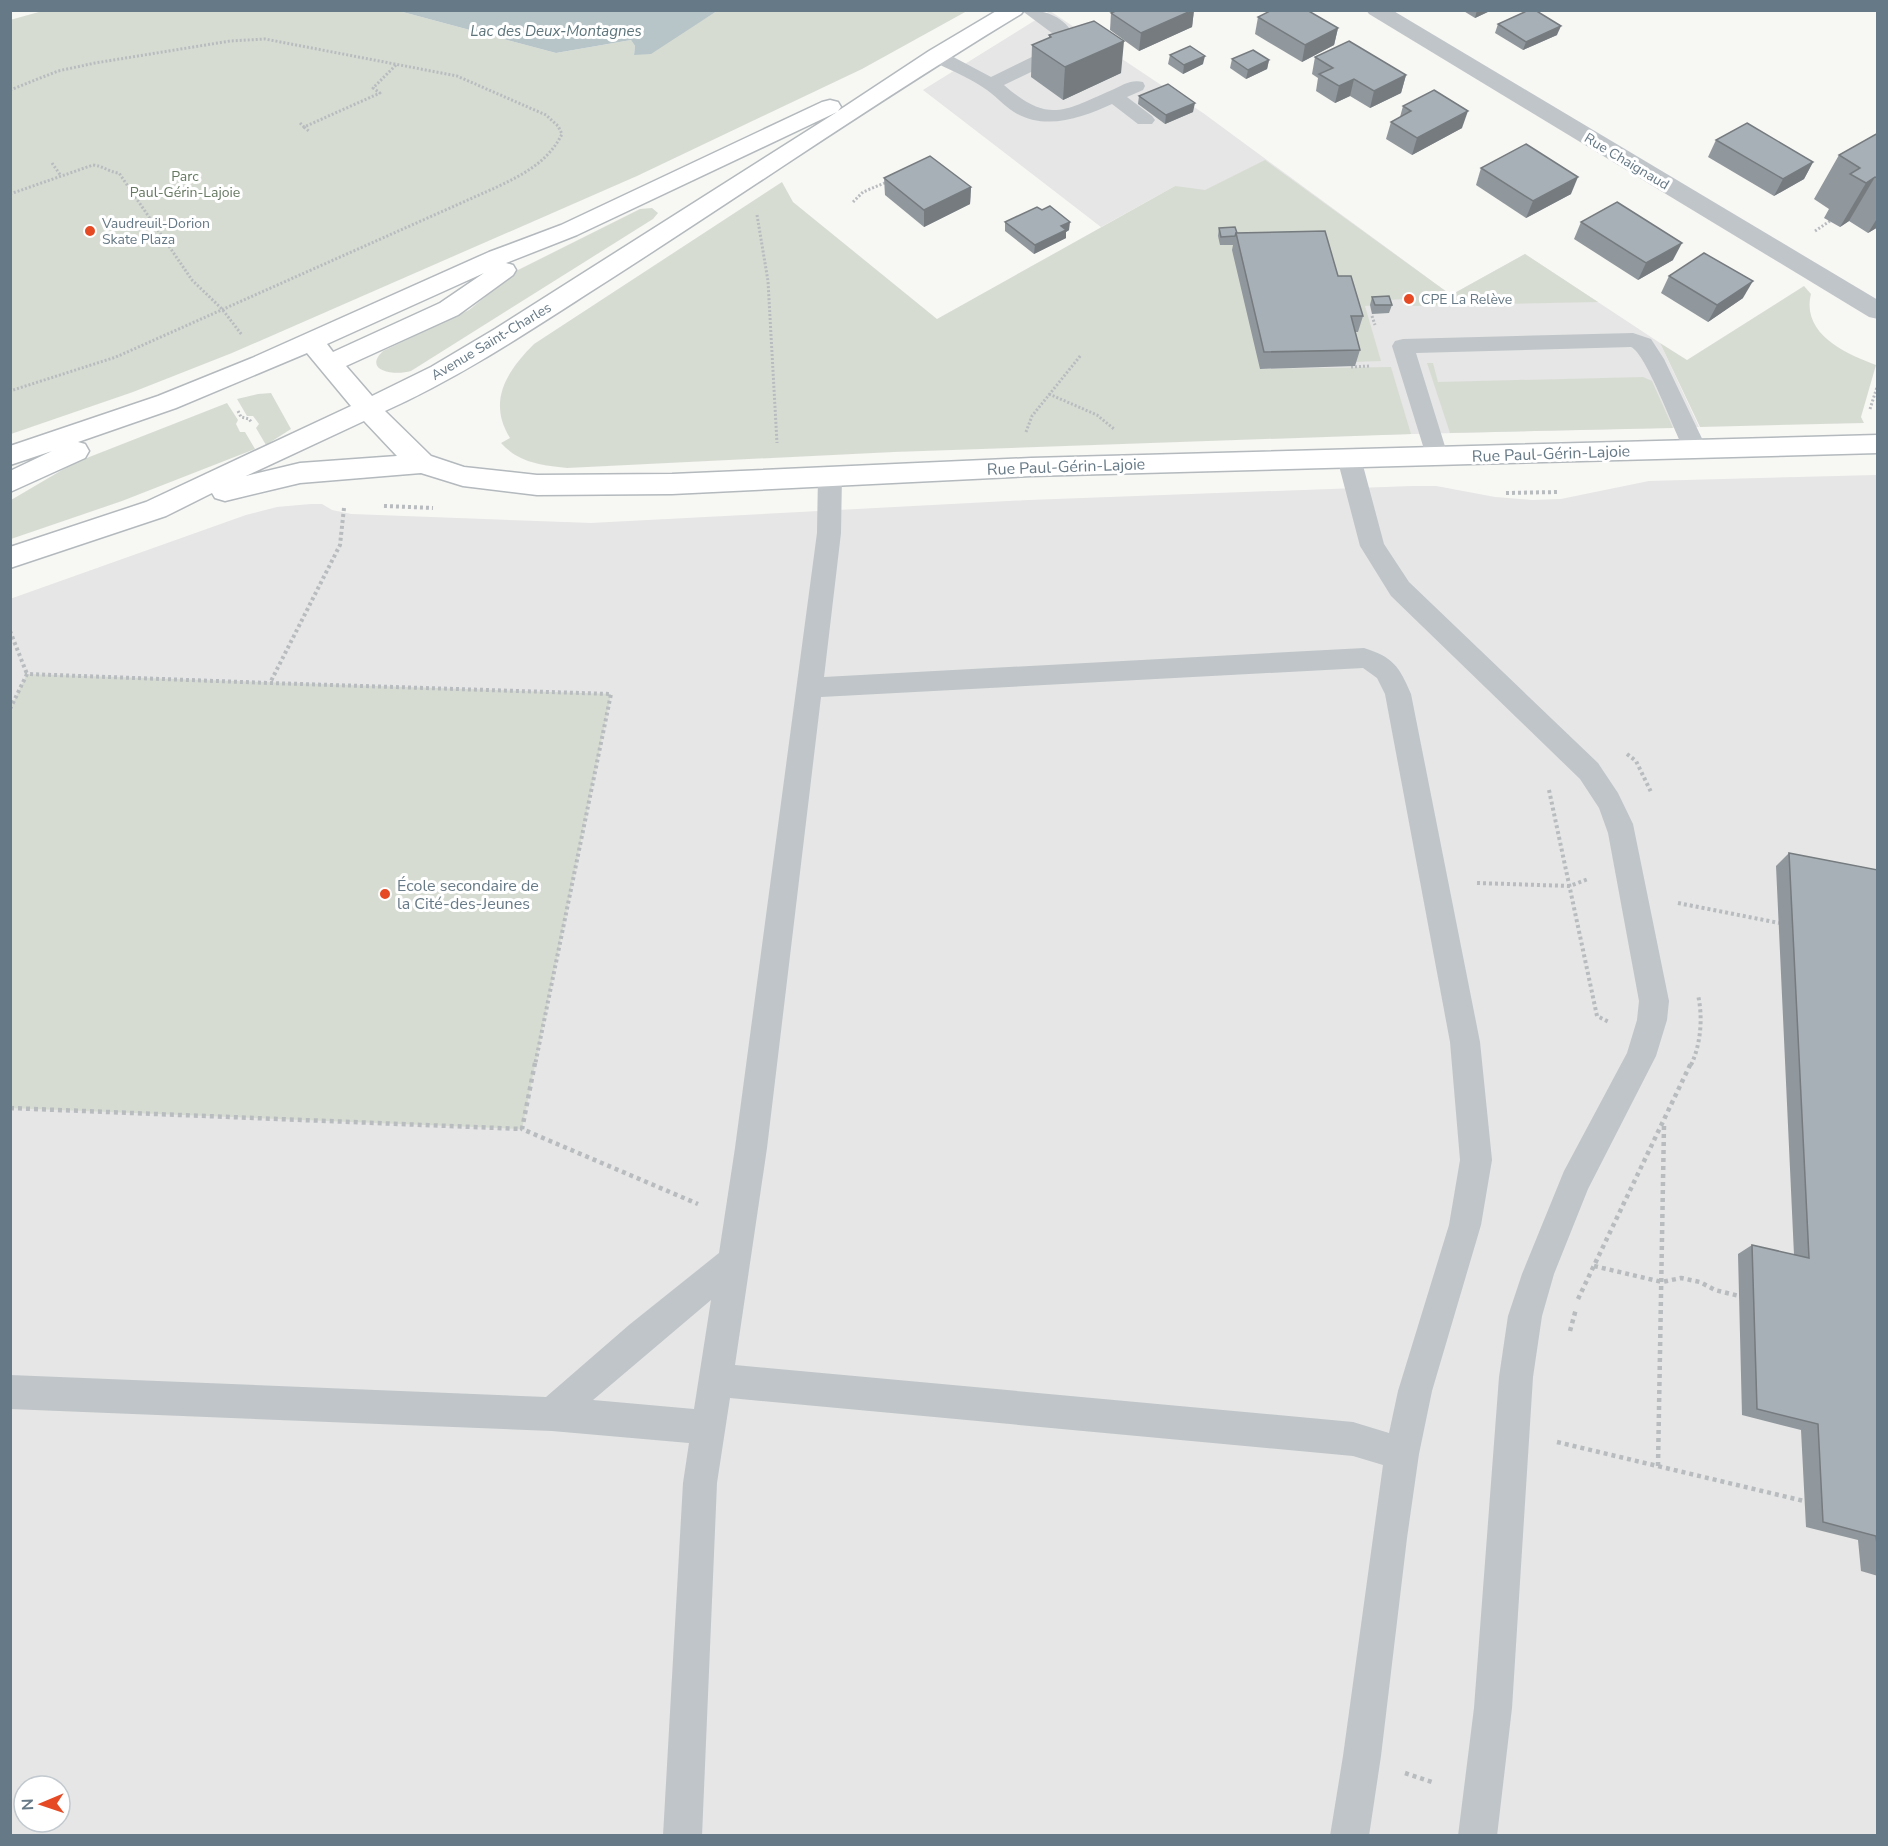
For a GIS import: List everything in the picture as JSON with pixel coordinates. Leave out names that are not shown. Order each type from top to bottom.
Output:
[{"type":"main road","name":"Avenue Saint-Charles","points":[[10,558],[156,509],[430,378],[504,335],[746,182],[937,56],[1014,10]]},
{"type":"main road","name":"Avenue Saint-Charles","points":[[10,456],[167,402],[310,342],[498,257],[569,230],[937,56]]},
{"type":"main road","points":[[329,364],[450,309],[496,275],[569,230]]},
{"type":"main road","name":"Rue Paul-Gérin-Lajoie","points":[[310,342],[367,409],[398,442],[422,463],[445,472],[474,478],[537,485],[672,484],[1031,466],[1878,444]]},
{"type":"main road","points":[[10,483],[167,402]]},
{"type":"main road","points":[[156,509],[283,476],[339,468],[422,463]]},
{"type":"street","name":"Rue Chaignaud","points":[[1376,10],[1878,311]]},
{"type":"lane","points":[[991,84],[1049,56],[1074,39],[1030,10]]},
{"type":"lane","points":[[937,56],[991,84],[1020,107],[1040,114],[1067,115],[1136,86]]},
{"type":"lane","points":[[1123,68],[1130,74],[1136,86],[1153,98]]},
{"type":"lane","points":[[1113,96],[1145,120]]},
{"type":"lane","points":[[1436,456],[1403,346],[1633,340],[1643,344],[1649,351],[1695,449]]},
{"type":"lane","points":[[1349,458],[1372,546],[1384,568],[1400,589],[1589,771],[1608,798],[1618,816],[1622,833],[1654,1001],[1652,1020],[1641,1056],[1575,1182],[1538,1274],[1525,1316],[1516,1377],[1493,1708],[1477,1836]]},
{"type":"lane","points":[[682,1836],[700,1483],[739,1222],[809,688],[829,533],[830,476]]},
{"type":"lane","points":[[809,688],[1364,658],[1376,662],[1390,674],[1398,694],[1465,1042],[1476,1161],[1473,1191],[1465,1225],[1415,1391],[1402,1454],[1389,1538],[1362,1756],[1349,1836]]},
{"type":"lane","points":[[552,1414],[598,1371],[624,1353],[733,1262]]},
{"type":"lane","points":[[714,1380],[1353,1439],[1402,1454]]},
{"type":"lane","points":[[10,1392],[552,1414],[708,1427]]},
{"type":"path","points":[[10,90],[51,74],[95,63],[249,39],[290,43],[457,76],[528,105],[546,115],[558,126],[562,134],[558,145],[535,167],[497,187],[116,357],[10,391]]},
{"type":"path","points":[[304,127],[380,93],[373,88],[398,64]]},
{"type":"path","points":[[300,123],[310,132]]},
{"type":"path","points":[[52,163],[60,176]]},
{"type":"path","points":[[10,194],[93,165],[103,166],[109,172],[119,173],[192,280],[222,309],[243,337]]},
{"type":"path","points":[[853,202],[863,192],[890,180]]},
{"type":"path","points":[[755,208],[768,281],[775,366],[777,447]]},
{"type":"path","points":[[1026,439],[1026,428],[1032,416],[1081,355]]},
{"type":"path","points":[[1867,417],[1878,384]]},
{"type":"path","points":[[1049,394],[1097,415],[1112,426],[1117,436]]},
{"type":"path","points":[[270,682],[340,545],[345,498]]},
{"type":"path","points":[[10,631],[27,674],[10,709]]},
{"type":"path","points":[[27,674],[611,694],[522,1129]]},
{"type":"path","points":[[1548,786],[1597,1016]]},
{"type":"path","points":[[1472,882],[1570,886],[1589,879]]},
{"type":"path","points":[[1678,903],[1779,923]]},
{"type":"path","points":[[10,1108],[522,1129],[739,1222]]},
{"type":"path","points":[[1658,1466],[1664,1121]]},
{"type":"path","points":[[1594,1266],[1662,1282],[1681,1278],[1700,1282],[1715,1290],[1739,1296]]},
{"type":"path","points":[[1557,1442],[1804,1501]]},
{"type":"path","points":[[1401,1772],[1435,1783]]},
{"type":"shaded area","name":"CPE La Relève","points":[[1050,11],[1203,113],[1451,295],[1525,254],[1660,343],[1699,427],[1253,438],[1175,186],[1101,227],[923,90]]},
{"type":"shaded area","points":[[1877,475],[1877,1835],[11,1835],[10,599],[246,515],[277,507],[311,504],[322,504],[332,510],[351,514],[591,523],[1029,500],[1412,486],[1436,486],[1495,497],[1532,500],[1561,499],[1649,481]]},
{"type":"green space","name":"Parc Paul-Gérin-Lajoie","points":[[46,10],[399,11],[556,53],[631,40],[635,46],[634,55],[685,31],[717,11],[967,11],[862,69],[637,176],[232,353],[133,392],[11,434],[10,20]]},
{"type":"green space","points":[[1265,160],[1451,295],[1525,254],[1598,302],[1413,306],[1411,299],[1384,300],[1386,305],[1365,306],[1381,361],[1354,362],[1346,333],[1358,332],[1346,293],[1260,369],[1391,367],[1411,434],[894,452],[567,468],[523,459],[501,443],[510,438],[500,412],[503,387],[508,376],[534,344],[782,182],[793,202],[937,319],[1175,186],[1205,190]]},
{"type":"green space","points":[[652,208],[658,213],[653,219],[411,371],[397,373],[378,367],[376,363],[383,351],[469,310],[518,270],[640,209]]},
{"type":"green space","points":[[1804,286],[1811,294],[1810,308],[1819,331],[1840,348],[1876,365],[1861,417],[1864,423],[1700,427],[1660,343],[1687,360]]},
{"type":"green space","points":[[1427,363],[1433,363],[1438,382],[1643,377],[1652,381],[1673,428],[1450,433]]},
{"type":"green space","points":[[271,393],[291,429],[266,445],[256,428],[259,424],[253,416],[247,416],[237,399]]},
{"type":"green space","points":[[227,403],[238,420],[236,424],[240,432],[245,432],[255,449],[122,501],[11,539],[11,500],[74,463]]},
{"type":"green space","points":[[27,674],[611,694],[522,1129],[11,1108],[10,709]]},
{"type":"water","name":"Lac des Deux-Montagnes","points":[[717,10],[651,54],[634,55],[635,46],[631,40],[556,53],[399,11]]},
{"type":"building","points":[[1118,10],[1193,10],[1141,33],[1111,13]]},
{"type":"building","points":[[1272,10],[1307,10],[1338,28],[1305,45],[1258,17]]},
{"type":"building","points":[[1529,10],[1535,10],[1561,26],[1526,42],[1498,24]]},
{"type":"building","points":[[1094,21],[1124,41],[1065,67],[1032,45],[1051,37],[1049,35]]},
{"type":"building","points":[[1349,41],[1406,75],[1374,91],[1354,79],[1339,86],[1319,74],[1333,68],[1315,57]]},
{"type":"building","points":[[1190,46],[1205,56],[1184,65],[1170,55]]},
{"type":"building","points":[[1253,50],[1269,60],[1248,70],[1232,59]]},
{"type":"building","points":[[1168,84],[1195,103],[1166,115],[1139,96]]},
{"type":"building","points":[[1434,90],[1468,111],[1417,138],[1391,122],[1411,111],[1403,106]]},
{"type":"building","points":[[1747,123],[1813,162],[1783,179],[1716,140]]},
{"type":"building","points":[[1878,133],[1878,178],[1875,177],[1866,183],[1850,174],[1860,168],[1839,155]]},
{"type":"building","points":[[1526,144],[1578,177],[1533,201],[1481,168]]},
{"type":"building","points":[[930,156],[971,187],[924,210],[884,178]]},
{"type":"building","points":[[1617,202],[1682,243],[1646,263],[1581,222]]},
{"type":"building","points":[[1050,206],[1070,222],[1061,226],[1066,230],[1035,245],[1005,222],[1037,207],[1042,210]]},
{"type":"building","points":[[1235,227],[1237,233],[1235,236],[1221,237],[1219,228]]},
{"type":"building","points":[[1325,231],[1338,276],[1351,276],[1363,316],[1351,316],[1360,350],[1264,352],[1236,233]]},
{"type":"building","points":[[1704,253],[1753,281],[1717,305],[1669,276]]},
{"type":"building","points":[[1389,296],[1392,305],[1375,305],[1372,297]]},
{"type":"building","points":[[1789,853],[1878,870],[1878,1552],[1876,1536],[1823,1522],[1818,1424],[1757,1409],[1752,1245],[1809,1258]]},
{"type":"place","name":"Vaudreuil-Dorion Skate Plaza","points":[[90,231]]},
{"type":"place","name":"CPE La Relève","points":[[1409,299]]},
{"type":"place","name":"École secondaire de la Cité-des-Jeunes","points":[[385,894]]}]
